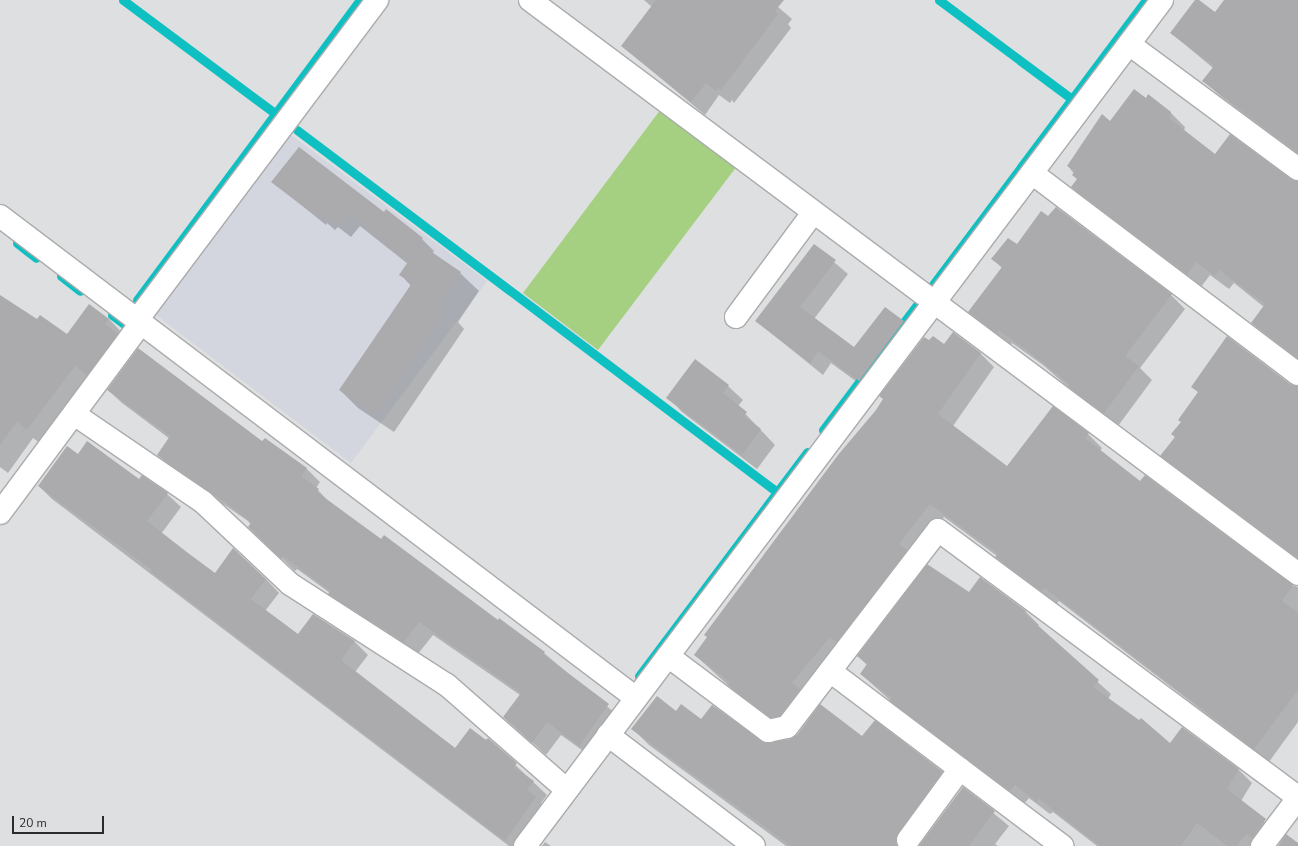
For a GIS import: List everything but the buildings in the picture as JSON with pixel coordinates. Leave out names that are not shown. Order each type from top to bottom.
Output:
[{"type":"street","points":[[0,513],[74,414],[139,321],[377,0]]},
{"type":"street","points":[[530,0],[933,303],[1298,574]]},
{"type":"street","points":[[525,846],[1162,0]]},
{"type":"street","points":[[1129,44],[1298,169]]},
{"type":"street","points":[[1032,173],[1298,374]]},
{"type":"street","points":[[736,317],[813,213]]},
{"type":"street","points":[[0,216],[636,698]]},
{"type":"street","points":[[74,414],[203,502],[290,584],[447,685],[567,790]]},
{"type":"street","points":[[668,656],[768,731],[787,727],[938,530],[1298,798],[1262,846]]},
{"type":"street","points":[[830,672],[1062,846]]},
{"type":"street","points":[[608,735],[754,846]]},
{"type":"street","points":[[908,840],[960,769]]},
{"type":"shaded area","points":[[291,135],[487,281],[351,463],[156,315]]},
{"type":"green space","points":[[661,109],[737,166],[598,350],[523,293]]},
{"type":"waterway","points":[[123,0],[276,114]]},
{"type":"waterway","points":[[137,300],[360,0]]},
{"type":"waterway","points":[[939,0],[1072,99]]},
{"type":"waterway","points":[[932,286],[1146,0]]},
{"type":"waterway","points":[[297,130],[777,492]]},
{"type":"waterway","points":[[17,243],[36,258]]},
{"type":"waterway","points":[[61,276],[80,291]]},
{"type":"waterway","points":[[823,430],[917,305]]},
{"type":"waterway","points":[[112,315],[124,324]]},
{"type":"waterway","points":[[639,676],[807,452]]}]
